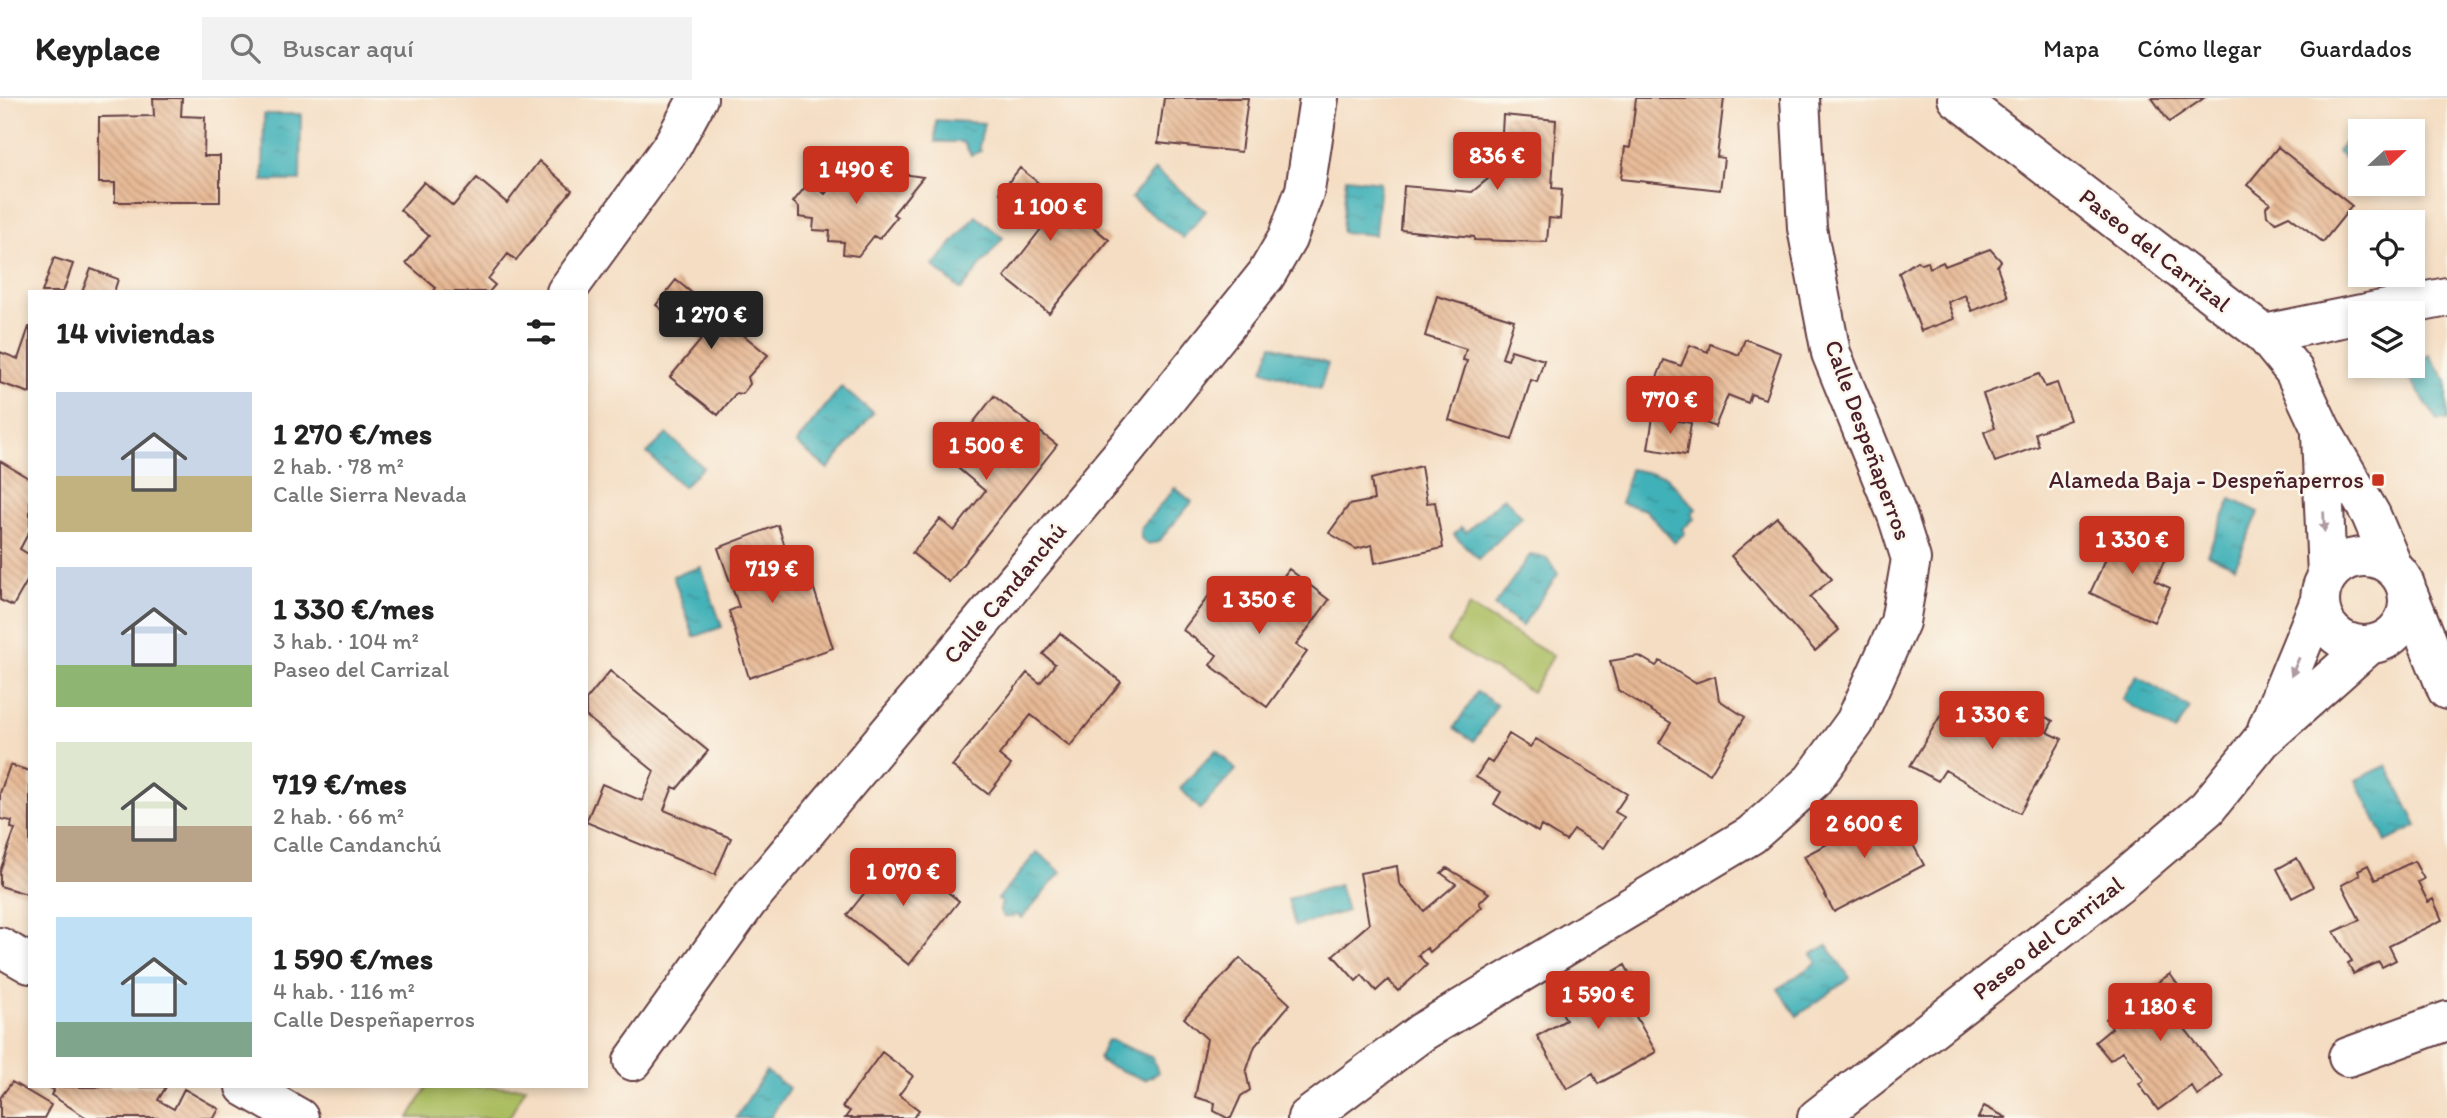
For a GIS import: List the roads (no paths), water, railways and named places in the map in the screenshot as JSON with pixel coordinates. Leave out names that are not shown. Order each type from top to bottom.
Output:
[{"type":"street","points":[[567,290],[672,146],[698,98]]},
{"type":"street","name":"Calle Candanchú","points":[[633,1061],[748,901],[1124,451],[1266,275],[1287,239],[1305,190],[1319,98]]},
{"type":"street","name":"Calle Despeñaperros","points":[[1307,1118],[1422,1032],[1751,835],[1812,781],[1855,722],[1900,622],[1912,559],[1897,515],[1831,353],[1807,228],[1800,98]]},
{"type":"street","name":"Paseo del Carrizal","points":[[1957,98],[2264,334],[2294,371],[2321,429],[2371,514],[2447,690]]},
{"type":"street","points":[[2425,301],[2447,297]]},
{"type":"street","points":[[2264,334],[2348,317]]},
{"type":"street","name":"Paseo del Carrizal","points":[[2262,740],[2323,590],[2321,429]]},
{"type":"street","points":[[2372,645],[2395,633],[2404,621],[2400,580],[2365,556],[2337,565],[2323,590],[2322,618],[2341,640],[2372,645],[2447,690]]},
{"type":"street","name":"Paseo del Carrizal","points":[[1816,1118],[2119,883],[2198,816],[2262,740],[2372,645]]},
{"type":"street","points":[[2348,1058],[2447,1021]]},
{"type":"street","points":[[247,1088],[299,1118]]},
{"type":"water","points":[[264,114],[301,114],[300,181],[263,181]]},
{"type":"water","points":[[936,120],[984,123],[979,147],[981,151],[971,155],[963,142],[935,142]]},
{"type":"water","points":[[2348,137],[2348,161],[2337,152]]},
{"type":"water","points":[[1155,170],[1206,211],[1183,238],[1131,198]]},
{"type":"water","points":[[1346,178],[1380,182],[1375,235],[1342,232]]},
{"type":"water","points":[[976,216],[1003,238],[961,290],[933,266]]},
{"type":"water","points":[[1272,345],[1328,364],[1320,389],[1263,370]]},
{"type":"water","points":[[2429,355],[2447,381],[2447,421],[2438,421],[2409,378],[2425,378],[2425,358]]},
{"type":"water","points":[[841,387],[873,413],[828,469],[796,443]]},
{"type":"water","points":[[667,434],[703,467],[683,487],[647,453]]},
{"type":"water","points":[[1630,469],[1666,476],[1696,509],[1691,513],[1694,519],[1682,529],[1685,533],[1674,542],[1646,510],[1621,503]]},
{"type":"water","points":[[1175,488],[1192,502],[1158,542],[1147,544],[1141,538],[1140,529]]},
{"type":"water","points":[[1504,497],[1522,517],[1479,559],[1454,535],[1461,527],[1466,532]]},
{"type":"water","points":[[2231,499],[2259,512],[2235,566],[2207,554]]},
{"type":"water","points":[[1530,555],[1547,558],[1558,574],[1522,626],[1494,606]]},
{"type":"water","points":[[701,567],[722,627],[694,637],[673,576]]},
{"type":"water","points":[[2137,676],[2190,708],[2175,732],[2123,700]]},
{"type":"water","points":[[1477,692],[1497,705],[1474,741],[1454,728]]},
{"type":"water","points":[[1216,750],[1236,770],[1200,809],[1180,788]]},
{"type":"water","points":[[2387,765],[2417,826],[2386,842],[2356,780]]},
{"type":"water","points":[[1037,852],[1061,872],[1022,918],[1016,914],[1004,917],[1000,911],[1002,902],[998,899]]},
{"type":"water","points":[[1339,885],[1347,911],[1295,926],[1288,899]]},
{"type":"water","points":[[1827,945],[1850,978],[1797,1016],[1778,989],[1817,962],[1812,954]]},
{"type":"water","points":[[1110,1040],[1153,1058],[1158,1073],[1145,1080],[1102,1063],[1099,1058],[1106,1041]]},
{"type":"water","points":[[766,1071],[789,1088],[770,1118],[736,1118]]},
{"type":"place","name":"Alameda Baja - Despeñaperros","points":[[2378,480]]}]
